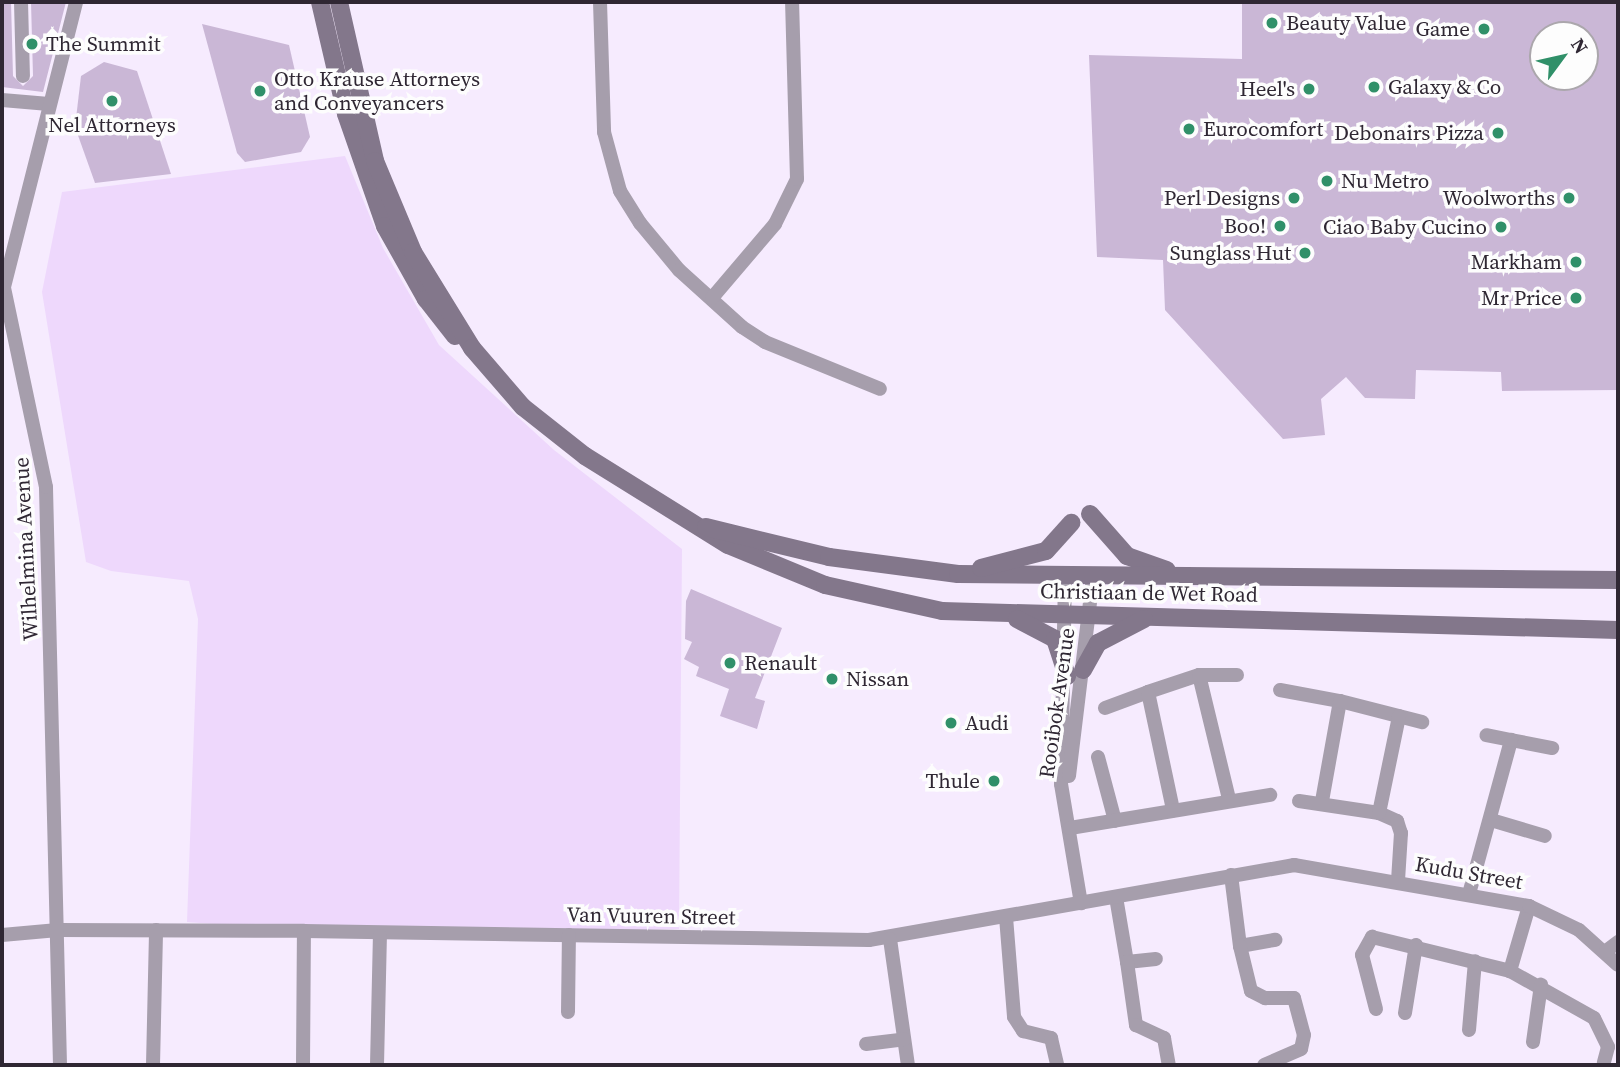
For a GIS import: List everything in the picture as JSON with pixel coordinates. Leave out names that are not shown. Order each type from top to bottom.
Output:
[{"type":"main road","name":"Christiaan de Wet Road","points":[[320,2],[346,114],[385,226],[426,299],[452,334],[472,348]]},
{"type":"main road","name":"Christiaan de Wet Road","points":[[339,2],[383,182],[414,251],[472,348],[523,407],[569,444],[728,545],[825,584],[942,611],[1067,617],[1157,613],[1618,630]]},
{"type":"main road","points":[[1090,514],[1127,556],[1182,574]]},
{"type":"main road","points":[[958,574],[1036,556],[1072,523]]},
{"type":"main road","name":"Christiaan de Wet Road","points":[[695,525],[829,557],[958,574],[1065,578],[1182,574],[1618,580]]},
{"type":"main road","points":[[1004,614],[1048,632],[1075,673],[1106,637],[1157,613]]},
{"type":"street","points":[[21,2],[23,76]]},
{"type":"street","name":"Wilhelmina Avenue","points":[[60,1065],[46,487],[4,287],[76,2]]},
{"type":"street","points":[[600,2],[604,132],[620,191],[679,270],[765,342],[880,389]]},
{"type":"street","points":[[712,298],[775,224],[797,178],[792,2]]},
{"type":"street","points":[[2,100],[49,104]]},
{"type":"street","name":"Rooibok Avenue","points":[[1065,578],[1075,673]]},
{"type":"street","name":"Rooibok Avenue","points":[[1082,903],[1064,794],[1075,673],[1091,617],[1093,578]]},
{"type":"street","points":[[1199,675],[1229,799]]},
{"type":"street","points":[[1105,708],[1199,675],[1237,675]]},
{"type":"street","points":[[1280,690],[1340,701],[1422,722]]},
{"type":"street","points":[[1148,692],[1173,810]]},
{"type":"street","points":[[1322,801],[1340,701]]},
{"type":"street","points":[[1379,813],[1399,716]]},
{"type":"street","points":[[1486,735],[1552,748]]},
{"type":"street","points":[[1469,894],[1511,740]]},
{"type":"street","points":[[1098,757],[1115,821]]},
{"type":"street","points":[[1070,828],[1229,799],[1270,796]]},
{"type":"street","points":[[1299,800],[1322,801],[1379,813],[1396,821],[1401,833],[1398,881]]},
{"type":"street","points":[[1491,820],[1545,836]]},
{"type":"street","name":"Van Vuuren Street","points":[[2,935],[58,930],[156,930],[304,931],[380,936],[569,935],[890,939],[1294,865]]},
{"type":"street","name":"Kudu Street","points":[[1294,865],[1398,881],[1529,906],[1579,930],[1606,951],[1618,965]]},
{"type":"street","points":[[1231,875],[1240,946],[1251,991],[1265,998],[1294,998],[1304,1035],[1301,1049],[1264,1065]]},
{"type":"street","points":[[1116,897],[1136,1025],[1164,1038],[1169,1065]]},
{"type":"street","points":[[1510,971],[1529,906]]},
{"type":"street","points":[[1006,917],[1014,1017],[1023,1031],[1051,1038],[1057,1065]]},
{"type":"street","points":[[153,1065],[156,930]]},
{"type":"street","points":[[303,1065],[304,931]]},
{"type":"street","points":[[568,1012],[569,935]]},
{"type":"street","points":[[377,1065],[380,936]]},
{"type":"street","points":[[1376,1009],[1362,955],[1364,944],[1377,936],[1510,971],[1541,985],[1594,1018],[1608,1047],[1604,1062]]},
{"type":"street","points":[[890,939],[908,1065]]},
{"type":"street","points":[[1240,946],[1275,940]]},
{"type":"street","points":[[1606,951],[1618,942]]},
{"type":"street","points":[[1405,1013],[1416,945]]},
{"type":"street","points":[[1127,962],[1156,959]]},
{"type":"street","points":[[1469,1030],[1475,961]]},
{"type":"street","points":[[1533,1042],[1541,985]]},
{"type":"street","points":[[866,1044],[904,1039]]},
{"type":"shaded area","points":[[345,156],[383,248],[439,345],[554,450],[682,549],[679,929],[380,936],[187,922],[198,619],[189,581],[111,571],[86,562],[42,292],[62,192]]},
{"type":"building","points":[[2,2],[11,2],[13,76],[23,86],[33,76],[31,2],[66,2],[43,92],[2,87]]},
{"type":"building","points":[[1242,2],[1618,2],[1618,390],[1502,391],[1501,372],[1416,370],[1415,399],[1365,398],[1346,377],[1321,399],[1325,435],[1283,439],[1165,310],[1163,260],[1097,257],[1089,55],[1242,59]]},
{"type":"building","name":"Otto Krause Attorneys and Conveyancers","points":[[202,24],[289,45],[310,137],[301,152],[245,162],[237,153]]},
{"type":"building","name":"Nel Attorneys","points":[[104,62],[137,71],[171,174],[95,183],[75,127],[81,76]]},
{"type":"building","name":"Renault","points":[[691,589],[782,628],[755,698],[765,701],[757,729],[720,716],[729,689],[696,676],[699,667],[684,659],[692,642],[685,639],[686,601]]},
{"type":"place","name":"Beauty Value","points":[[1272,23]]},
{"type":"place","name":"Game","points":[[1484,29]]},
{"type":"place","name":"The Summit","points":[[32,44]]},
{"type":"place","name":"Galaxy & Co","points":[[1374,87]]},
{"type":"place","name":"Heel's","points":[[1309,89]]},
{"type":"place","name":"Otto Krause Attorneys and Conveyancers","points":[[260,91]]},
{"type":"place","name":"Nel Attorneys","points":[[112,101]]},
{"type":"place","name":"Eurocomfort","points":[[1189,129]]},
{"type":"place","name":"Debonairs Pizza","points":[[1498,133]]},
{"type":"place","name":"Nu Metro","points":[[1327,181]]},
{"type":"place","name":"Perl Designs","points":[[1294,198]]},
{"type":"place","name":"Woolworths","points":[[1569,198]]},
{"type":"place","name":"Boo!","points":[[1280,226]]},
{"type":"place","name":"Ciao Baby Cucino","points":[[1501,227]]},
{"type":"place","name":"Sunglass Hut","points":[[1305,253]]},
{"type":"place","name":"Markham","points":[[1576,262]]},
{"type":"place","name":"Mr Price","points":[[1576,298]]},
{"type":"place","name":"Renault","points":[[730,663]]},
{"type":"place","name":"Nissan","points":[[832,679]]},
{"type":"place","name":"Audi","points":[[951,723]]},
{"type":"place","name":"Thule","points":[[994,781]]}]
